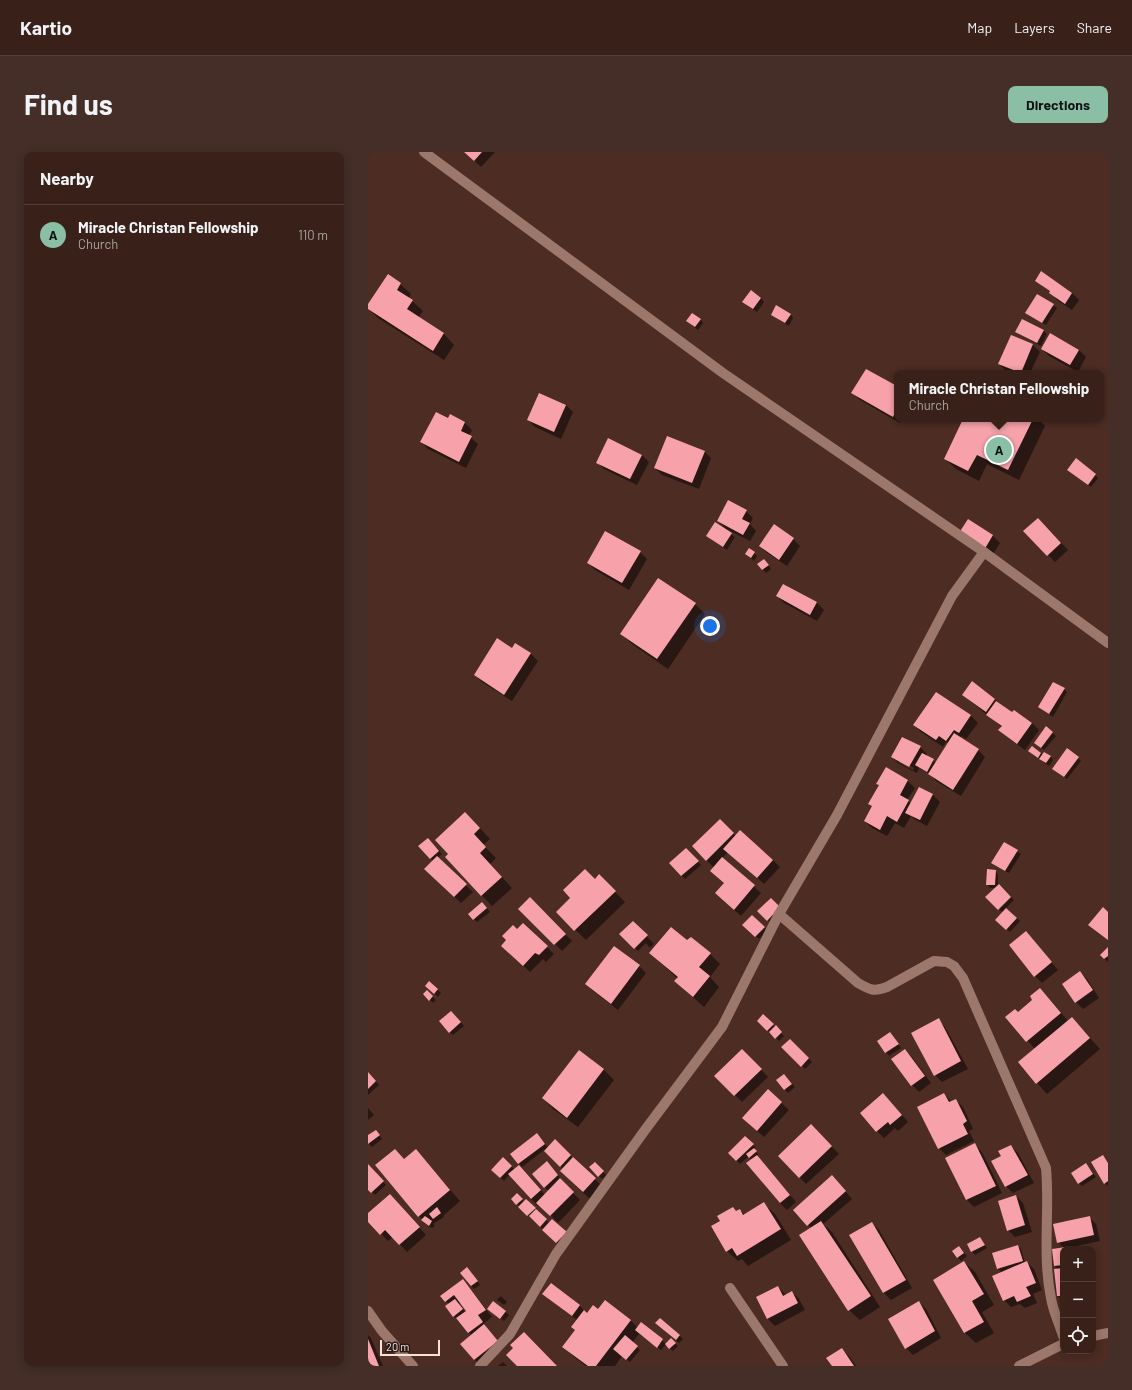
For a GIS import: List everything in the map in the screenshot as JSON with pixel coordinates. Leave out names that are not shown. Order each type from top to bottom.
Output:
[{"type":"street","points":[[424,152],[723,373],[984,552],[1108,643]]},
{"type":"street","points":[[480,1366],[510,1334],[556,1254],[645,1130],[722,1027],[779,914],[837,815],[952,596],[984,552]]},
{"type":"street","points":[[779,914],[858,983],[871,990],[879,990],[887,987],[934,961],[947,962],[954,966],[964,978],[1046,1168],[1047,1264],[1051,1298],[1060,1326]]},
{"type":"street","points":[[730,1288],[783,1366]]},
{"type":"street","points":[[368,1311],[382,1331],[413,1366]]},
{"type":"street","points":[[1096,1335],[1108,1333]]},
{"type":"street","points":[[1019,1366],[1060,1346]]},
{"type":"building","points":[[464,152],[482,152],[474,161]]},
{"type":"building","points":[[1041,271],[1072,293],[1065,304],[1035,281]]},
{"type":"building","points":[[388,274],[401,283],[397,290],[413,300],[407,309],[444,333],[433,351],[368,309],[368,304]]},
{"type":"building","points":[[751,290],[761,298],[753,309],[742,302]]},
{"type":"building","points":[[1037,294],[1054,304],[1042,323],[1025,313]]},
{"type":"building","points":[[776,305],[791,314],[785,323],[771,315]]},
{"type":"building","points":[[692,313],[701,319],[695,327],[686,321]]},
{"type":"building","points":[[1022,319],[1044,330],[1037,343],[1015,332]]},
{"type":"building","points":[[1050,333],[1079,350],[1070,365],[1041,349]]},
{"type":"building","points":[[1011,335],[1033,344],[1022,370],[1013,370],[998,364]]},
{"type":"building","points":[[866,369],[894,384],[893,417],[851,393]]},
{"type":"building","points":[[539,393],[566,405],[554,432],[527,420]]},
{"type":"building","points":[[436,412],[448,418],[450,414],[465,422],[461,431],[472,436],[459,462],[420,442]]},
{"type":"building","points":[[962,422],[1032,422],[1008,470],[977,455],[968,471],[944,459]]},
{"type":"building","points":[[667,436],[705,451],[692,483],[654,468]]},
{"type":"building","points":[[608,438],[642,455],[630,479],[596,463]]},
{"type":"building","points":[[1076,458],[1096,474],[1088,485],[1067,470]]},
{"type":"building","points":[[728,500],[747,510],[742,519],[750,523],[743,535],[717,521]]},
{"type":"building","points":[[1038,518],[1061,543],[1047,556],[1023,531]]},
{"type":"building","points":[[968,519],[993,535],[983,552],[957,536]]},
{"type":"building","points":[[715,522],[732,533],[723,547],[706,536]]},
{"type":"building","points":[[774,524],[794,538],[779,560],[759,546]]},
{"type":"building","points":[[605,531],[641,551],[622,583],[587,563]]},
{"type":"building","points":[[749,548],[755,552],[751,558],[745,554]]},
{"type":"building","points":[[764,559],[769,565],[762,570],[757,564]]},
{"type":"building","points":[[658,578],[696,603],[657,659],[620,634]]},
{"type":"building","points":[[783,584],[817,602],[810,615],[776,596]]},
{"type":"building","points":[[497,638],[512,648],[515,643],[531,653],[504,695],[474,675]]},
{"type":"building","points":[[972,681],[995,699],[986,712],[962,695]]},
{"type":"building","points":[[1053,682],[1065,688],[1049,714],[1038,707]]},
{"type":"building","points":[[936,692],[971,715],[959,733],[954,730],[946,741],[939,736],[936,740],[913,725]]},
{"type":"building","points":[[996,701],[1012,712],[1014,710],[1032,723],[1017,744],[998,730],[1002,726],[986,715]]},
{"type":"building","points":[[1046,726],[1053,732],[1041,748],[1034,743]]},
{"type":"building","points":[[954,733],[979,749],[953,790],[928,774]]},
{"type":"building","points":[[902,737],[921,746],[909,767],[891,757]]},
{"type":"building","points":[[1032,746],[1041,753],[1038,758],[1028,751]]},
{"type":"building","points":[[1067,748],[1079,757],[1064,777],[1052,769]]},
{"type":"building","points":[[1044,752],[1051,756],[1046,763],[1039,759]]},
{"type":"building","points":[[922,753],[934,759],[927,772],[915,765]]},
{"type":"building","points":[[886,767],[908,780],[900,795],[909,800],[897,822],[887,816],[880,830],[864,821],[872,806],[868,804],[879,785],[876,784]]},
{"type":"building","points":[[919,787],[933,794],[920,820],[905,813]]},
{"type":"building","points":[[465,812],[480,828],[474,834],[486,847],[480,853],[502,877],[481,896],[445,857],[448,854],[435,840]]},
{"type":"building","points":[[720,819],[734,833],[706,861],[692,846]]},
{"type":"building","points":[[740,830],[773,860],[757,878],[723,849]]},
{"type":"building","points":[[428,838],[439,851],[430,859],[418,846]]},
{"type":"building","points":[[1004,842],[1018,850],[1005,871],[991,863]]},
{"type":"building","points":[[686,848],[699,861],[681,876],[669,863]]},
{"type":"building","points":[[437,856],[467,884],[454,897],[424,869]]},
{"type":"building","points":[[722,857],[755,885],[734,910],[715,893],[724,883],[710,871]]},
{"type":"building","points":[[585,869],[595,879],[599,874],[616,891],[574,931],[556,912],[570,898],[563,890]]},
{"type":"building","points":[[987,869],[996,870],[995,885],[986,885]]},
{"type":"building","points":[[999,884],[1011,897],[998,910],[985,897]]},
{"type":"building","points":[[530,897],[566,934],[554,945],[518,909]]},
{"type":"building","points":[[771,898],[780,907],[767,921],[757,911]]},
{"type":"building","points":[[482,902],[487,908],[473,920],[468,914]]},
{"type":"building","points":[[1103,907],[1108,912],[1108,940],[1088,925]]},
{"type":"building","points":[[1006,908],[1017,918],[1006,930],[995,920]]},
{"type":"building","points":[[752,915],[765,927],[755,937],[742,925]]},
{"type":"building","points":[[633,921],[648,935],[634,949],[619,934]]},
{"type":"building","points":[[523,923],[548,946],[539,955],[535,953],[523,966],[501,946],[506,940],[502,936],[513,925],[517,929]]},
{"type":"building","points":[[671,927],[687,940],[691,937],[711,953],[699,967],[710,976],[693,997],[674,981],[678,977],[649,953]]},
{"type":"building","points":[[1026,931],[1052,962],[1034,977],[1009,945]]},
{"type":"building","points":[[614,946],[640,965],[611,1004],[585,984]]},
{"type":"building","points":[[1108,947],[1108,956],[1104,959],[1100,955]]},
{"type":"building","points":[[1080,971],[1093,990],[1075,1003],[1062,984]]},
{"type":"building","points":[[429,981],[438,989],[434,994],[425,986]]},
{"type":"building","points":[[1040,988],[1061,1013],[1026,1042],[1005,1017],[1015,1009],[1018,1012],[1032,1000],[1030,996]]},
{"type":"building","points":[[427,990],[433,996],[429,1001],[423,994]]},
{"type":"building","points":[[451,1011],[461,1022],[449,1033],[439,1021]]},
{"type":"building","points":[[763,1014],[774,1024],[767,1031],[757,1021]]},
{"type":"building","points":[[1072,1017],[1090,1038],[1036,1084],[1018,1062]]},
{"type":"building","points":[[939,1018],[961,1061],[934,1076],[911,1033]]},
{"type":"building","points":[[776,1025],[782,1032],[775,1039],[769,1032]]},
{"type":"building","points":[[890,1032],[899,1044],[885,1053],[877,1041]]},
{"type":"building","points":[[790,1039],[809,1058],[801,1067],[781,1047]]},
{"type":"building","points":[[742,1049],[762,1069],[734,1096],[714,1076]]},
{"type":"building","points":[[905,1049],[925,1076],[911,1086],[891,1059]]},
{"type":"building","points":[[579,1050],[604,1069],[567,1118],[542,1098]]},
{"type":"building","points":[[368,1072],[376,1081],[368,1089]]},
{"type":"building","points":[[784,1074],[792,1084],[784,1090],[776,1080]]},
{"type":"building","points":[[768,1089],[782,1102],[757,1131],[742,1118]]},
{"type":"building","points":[[883,1093],[902,1115],[890,1125],[888,1122],[876,1132],[860,1113]]},
{"type":"building","points":[[944,1093],[949,1102],[956,1099],[967,1121],[963,1124],[968,1134],[938,1149],[917,1107]]},
{"type":"building","points":[[811,1124],[832,1146],[799,1178],[778,1156]]},
{"type":"building","points":[[376,1130],[380,1135],[368,1144],[368,1135]]},
{"type":"building","points":[[537,1133],[545,1144],[518,1164],[510,1154]]},
{"type":"building","points":[[745,1136],[754,1144],[736,1161],[728,1153]]},
{"type":"building","points":[[555,1139],[571,1155],[560,1167],[544,1151]]},
{"type":"building","points":[[975,1143],[996,1186],[966,1200],[945,1158]]},
{"type":"building","points":[[1011,1145],[1028,1175],[1005,1187],[991,1161],[1001,1156],[998,1151]]},
{"type":"building","points":[[754,1148],[757,1151],[749,1158],[746,1154]]},
{"type":"building","points":[[395,1149],[404,1159],[416,1149],[450,1190],[418,1217],[375,1165]]},
{"type":"building","points":[[757,1155],[790,1195],[780,1203],[746,1163]]},
{"type":"building","points":[[1103,1155],[1108,1163],[1108,1181],[1104,1184],[1091,1162]]},
{"type":"building","points":[[503,1157],[512,1166],[500,1178],[491,1170]]},
{"type":"building","points":[[573,1157],[596,1178],[583,1192],[560,1171]]},
{"type":"building","points":[[547,1161],[558,1175],[544,1188],[532,1174]]},
{"type":"building","points":[[595,1162],[604,1171],[598,1177],[589,1167]]},
{"type":"building","points":[[1086,1163],[1093,1174],[1078,1184],[1071,1173]]},
{"type":"building","points":[[368,1164],[384,1181],[371,1193],[368,1190]]},
{"type":"building","points":[[519,1165],[541,1190],[531,1199],[508,1174]]},
{"type":"building","points":[[832,1175],[846,1191],[807,1226],[793,1210]]},
{"type":"building","points":[[560,1178],[574,1192],[550,1216],[536,1203]]},
{"type":"building","points":[[517,1193],[523,1199],[516,1205],[511,1199]]},
{"type":"building","points":[[390,1194],[420,1227],[399,1245],[385,1230],[380,1235],[368,1222],[368,1213]]},
{"type":"building","points":[[1016,1195],[1025,1225],[1007,1231],[998,1201]]},
{"type":"building","points":[[526,1199],[536,1208],[527,1216],[518,1207]]},
{"type":"building","points":[[764,1202],[781,1229],[737,1256],[732,1248],[726,1252],[711,1226],[720,1221],[717,1216],[733,1207],[736,1211],[740,1209],[743,1215]]},
{"type":"building","points":[[437,1207],[441,1213],[433,1219],[429,1214]]},
{"type":"building","points":[[536,1209],[547,1219],[540,1227],[529,1216]]},
{"type":"building","points":[[425,1216],[432,1221],[429,1226],[421,1220]]},
{"type":"building","points":[[1090,1216],[1094,1235],[1057,1243],[1053,1224]]},
{"type":"building","points":[[552,1219],[567,1232],[556,1243],[542,1230]]},
{"type":"building","points":[[821,1221],[871,1296],[848,1311],[799,1235]]},
{"type":"building","points":[[872,1222],[906,1280],[883,1293],[849,1235]]},
{"type":"building","points":[[980,1237],[985,1245],[971,1252],[967,1244]]},
{"type":"building","points":[[1018,1245],[1023,1261],[997,1269],[992,1253]]},
{"type":"building","points":[[959,1246],[964,1253],[957,1258],[952,1251]]},
{"type":"building","points":[[1060,1248],[1060,1265],[1054,1266],[1052,1249]]},
{"type":"building","points":[[964,1261],[984,1294],[972,1301],[984,1322],[964,1333],[933,1280]]},
{"type":"building","points":[[1027,1261],[1036,1283],[1026,1287],[1031,1296],[1017,1302],[1014,1296],[1003,1301],[992,1276]]},
{"type":"building","points":[[467,1267],[478,1281],[471,1286],[460,1273]]},
{"type":"building","points":[[1060,1268],[1060,1296],[1057,1296],[1054,1269]]},
{"type":"building","points":[[463,1279],[486,1310],[478,1315],[483,1322],[468,1333],[456,1318],[466,1311],[454,1295],[445,1302],[440,1296]]},
{"type":"building","points":[[551,1283],[580,1305],[572,1316],[542,1294]]},
{"type":"building","points":[[778,1286],[783,1296],[792,1291],[798,1303],[767,1319],[756,1297]]},
{"type":"building","points":[[455,1299],[463,1309],[453,1317],[445,1306]]},
{"type":"building","points":[[605,1300],[631,1320],[596,1366],[588,1366],[562,1347],[575,1330],[571,1327],[584,1310],[587,1313],[593,1305],[598,1309]]},
{"type":"building","points":[[493,1301],[506,1311],[500,1319],[487,1309]]},
{"type":"building","points":[[919,1301],[935,1331],[905,1349],[888,1319]]},
{"type":"building","points":[[660,1318],[680,1335],[676,1340],[655,1323]]},
{"type":"building","points":[[641,1322],[663,1339],[657,1348],[635,1330]]},
{"type":"building","points":[[484,1324],[498,1341],[474,1360],[460,1344]]},
{"type":"building","points":[[524,1332],[557,1366],[517,1366],[506,1355],[513,1348],[510,1345]]},
{"type":"building","points":[[625,1335],[638,1346],[626,1360],[613,1349]]},
{"type":"building","points":[[671,1338],[676,1343],[669,1349],[665,1344]]},
{"type":"building","points":[[368,1339],[379,1366],[368,1366]]},
{"type":"building","points":[[842,1348],[854,1366],[832,1366],[826,1358]]},
{"type":"place","name":"Miracle Christan Fellowship","points":[[999,450]]}]
